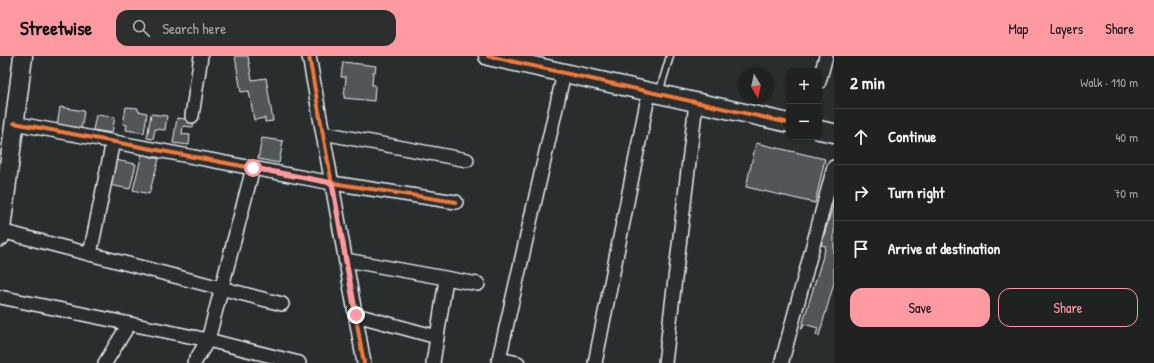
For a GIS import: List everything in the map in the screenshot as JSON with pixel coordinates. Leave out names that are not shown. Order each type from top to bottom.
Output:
[{"type":"street","points":[[23,56],[14,123],[6,166],[0,234],[90,254],[282,304]]},
{"type":"street","points":[[192,116],[201,56]]},
{"type":"street","points":[[309,56],[364,363]]},
{"type":"street","points":[[488,56],[786,122]]},
{"type":"street","points":[[822,71],[826,56]]},
{"type":"street","points":[[518,363],[498,361],[564,73]]},
{"type":"street","points":[[595,363],[654,93]]},
{"type":"street","points":[[664,363],[696,103]]},
{"type":"street","points":[[14,123],[332,183],[456,202]]},
{"type":"street","points":[[822,131],[834,133]]},
{"type":"street","points":[[323,133],[467,160]]},
{"type":"street","points":[[90,254],[113,141]]},
{"type":"street","points":[[782,361],[834,167]]},
{"type":"street","points":[[194,363],[208,340],[253,168]]},
{"type":"street","points":[[346,260],[478,284]]},
{"type":"street","points":[[433,363],[446,279]]},
{"type":"street","points":[[0,297],[208,340],[299,363]]},
{"type":"street","points":[[356,315],[437,337]]},
{"type":"street","points":[[105,363],[129,324]]},
{"type":"lane","points":[[654,93],[670,56]]},
{"type":"building","points":[[235,56],[248,56],[252,80],[266,78],[273,121],[265,122],[265,118],[254,120],[249,91],[241,92]]},
{"type":"building","points":[[343,62],[376,66],[375,72],[373,72],[372,85],[375,85],[374,101],[344,98],[346,77],[341,77]]},
{"type":"building","points":[[60,107],[84,111],[81,130],[57,126]]},
{"type":"building","points":[[126,107],[138,108],[138,111],[147,113],[144,133],[126,130],[127,125],[123,124]]},
{"type":"building","points":[[151,114],[167,116],[165,130],[155,129],[153,139],[147,138]]},
{"type":"building","points":[[96,115],[115,117],[112,133],[93,130]]},
{"type":"building","points":[[177,118],[194,120],[193,127],[183,126],[182,134],[190,135],[189,145],[173,143]]},
{"type":"building","points":[[262,138],[283,141],[279,163],[258,159]]},
{"type":"building","points":[[756,143],[825,159],[815,203],[746,187]]},
{"type":"building","points":[[142,154],[159,159],[149,194],[133,190]]},
{"type":"building","points":[[115,160],[136,164],[130,189],[109,185]]},
{"type":"building","points":[[834,193],[834,283],[819,336],[816,335],[818,328],[804,324],[801,329],[826,246],[821,245],[833,206],[830,205]]},
{"type":"cycle path","points":[[309,56],[364,363]]},
{"type":"cycle path","points":[[488,56],[786,122]]},
{"type":"cycle path","points":[[14,123],[332,183],[456,202]]},
{"type":"route","points":[[253,168],[332,183],[356,315]]}]
